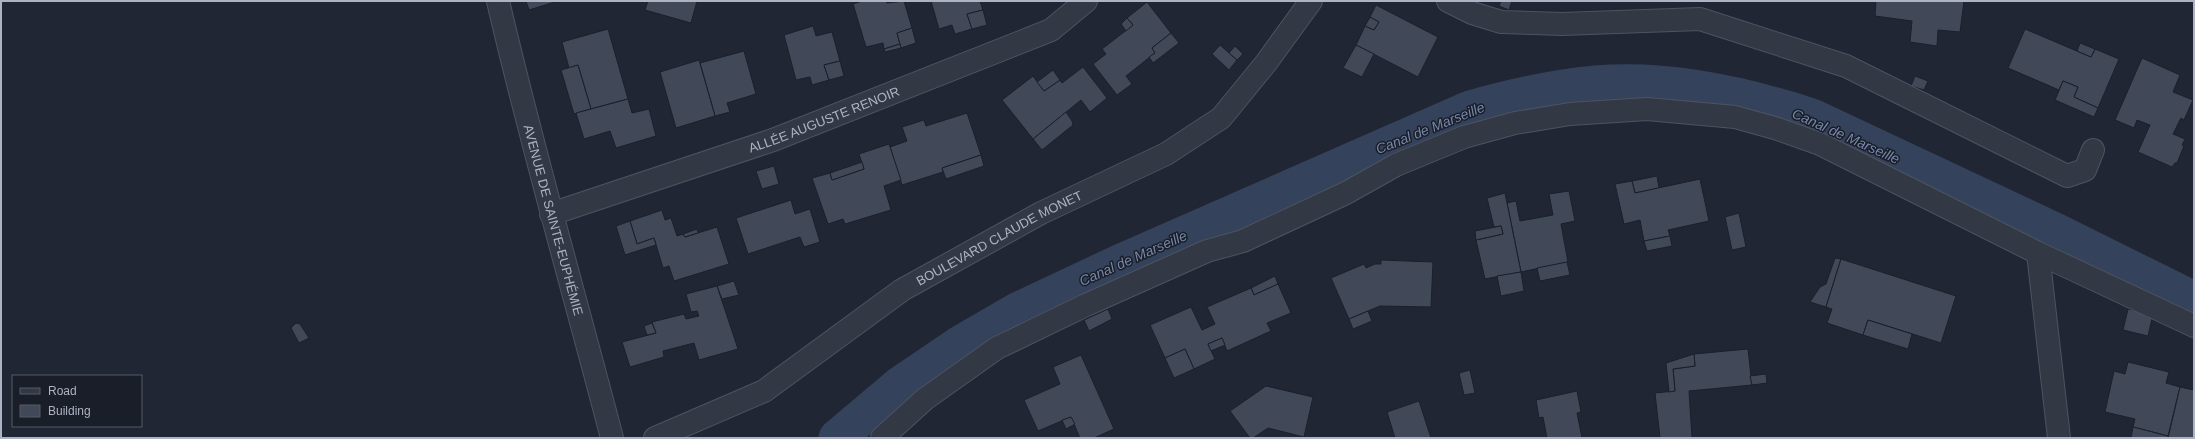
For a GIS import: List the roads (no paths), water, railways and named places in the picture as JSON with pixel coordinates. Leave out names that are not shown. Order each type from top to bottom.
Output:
[{"type":"street","name":"AVENUE DE SAINTE-EUPHÉMIE","points":[[498,1],[551,214],[577,304],[612,438]]},
{"type":"street","name":"ALLÉE AUGUSTE RENOIR","points":[[551,214],[772,140],[1036,36],[1051,30],[1086,1]]},
{"type":"street","name":"BOULEVARD CLAUDE MONET","points":[[655,438],[764,391],[902,290],[1041,213],[1166,154],[1221,118],[1266,63],[1311,1]]},
{"type":"street","points":[[1448,1],[1472,13],[1501,22],[1562,24],[1700,18],[1846,66],[2068,176],[2085,170],[2093,150]]},
{"type":"street","points":[[882,438],[925,399],[997,348],[1086,305],[1200,255],[1243,241],[1346,193],[1396,165],[1464,137],[1515,123],[1570,114],[1647,109],[1734,117],[1820,144],[2038,253],[2194,326]]},
{"type":"street","points":[[2038,253],[2059,438]]},
{"type":"waterway","name":"Canal de Marseille","points":[[837,438],[901,384],[960,344],[1017,311],[1117,264],[1470,109],[1533,94],[1596,84],[1650,84],[1706,90],[1733,95],[1812,117],[2057,232],[2194,300]]}]
